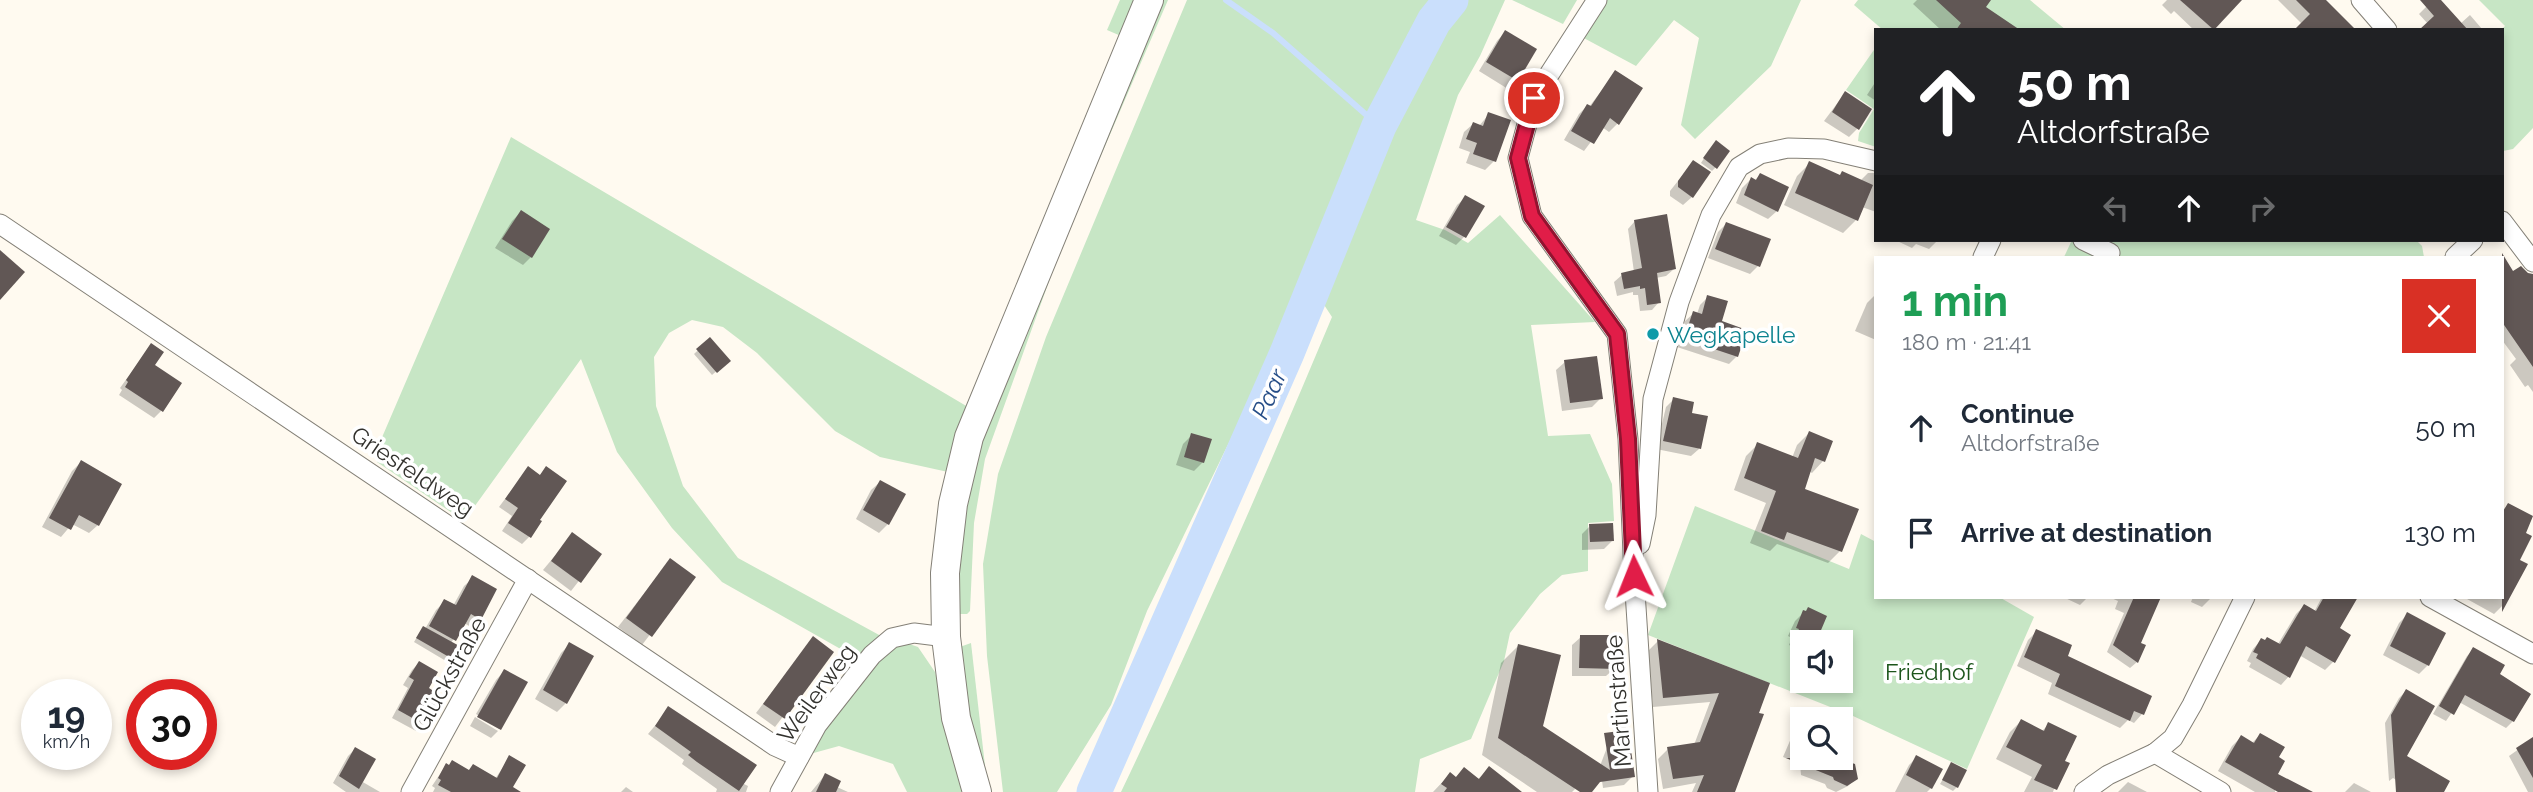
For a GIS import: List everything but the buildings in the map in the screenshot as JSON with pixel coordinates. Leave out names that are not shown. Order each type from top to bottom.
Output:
[{"type":"main road","points":[[977,792],[956,718],[946,637],[945,573],[953,504],[969,437],[1149,0]]},
{"type":"street","name":"Martinstraße","points":[[1597,0],[1534,98],[1518,158],[1532,216],[1617,334],[1628,439],[1648,792]]},
{"type":"street","points":[[2361,0],[2385,28]]},
{"type":"street","points":[[1634,576],[1646,515],[1653,399],[1679,302],[1711,215],[1722,195],[1739,166],[1760,154],[1788,148],[1824,149],[1874,161]]},
{"type":"street","name":"Griesfeldweg","points":[[0,224],[775,746],[799,757]]},
{"type":"street","points":[[2504,224],[2533,262]]},
{"type":"street","points":[[2087,242],[2110,253]]},
{"type":"street","points":[[2456,256],[2471,242]]},
{"type":"street","name":"Glückstraße","points":[[411,792],[528,579]]},
{"type":"street","points":[[2084,792],[2108,775],[2155,753],[2173,738],[2193,705],[2244,599]]},
{"type":"street","points":[[2434,599],[2533,654]]},
{"type":"street","name":"Weilerweg","points":[[780,792],[825,715],[872,655],[892,638],[914,633],[946,637]]},
{"type":"street","points":[[2155,753],[2221,792]]},
{"type":"green space","points":[[1120,0],[1145,0],[1128,39],[1107,30]]},
{"type":"green space","points":[[1153,0],[1168,0],[1061,248],[985,459],[974,523],[970,611],[960,614],[954,608],[959,529],[974,455]]},
{"type":"green space","points":[[1187,0],[1435,0],[1408,34],[1371,125],[1291,301],[1276,346],[1147,611],[1111,705],[1057,792],[1003,792],[987,656],[983,564],[998,474],[1046,337]]},
{"type":"green space","points":[[1460,0],[1505,0],[1480,56],[1458,95],[1416,220],[1445,230],[1468,243],[1500,215],[1595,322],[1531,325],[1548,436],[1590,434],[1612,484],[1614,521],[1588,523],[1588,571],[1562,575],[1540,594],[1510,633],[1504,661],[1471,739],[1420,759],[1415,792],[1121,792],[1229,556],[1332,317],[1313,288],[1372,144],[1417,54]]},
{"type":"green space","points":[[1512,0],[1577,0],[1563,24]]},
{"type":"green space","points":[[1606,0],[1801,0],[1771,66],[1695,139],[1681,125],[1699,38],[1674,20],[1636,66],[1580,36]]},
{"type":"green space","points":[[1858,0],[2030,0],[2064,28],[1881,28],[1854,5]]},
{"type":"green space","points":[[2479,0],[2533,0],[2533,128],[2513,149],[2504,151],[2503,28],[2505,26]]},
{"type":"green space","points":[[1874,50],[1874,109],[1846,90]]},
{"type":"green space","points":[[1874,109],[1874,146],[1858,141],[1859,133]]},
{"type":"green space","points":[[511,137],[968,407],[948,472],[880,457],[835,431],[757,353],[723,327],[692,320],[669,333],[654,357],[656,406],[683,486],[738,558],[881,636],[860,660],[722,582],[672,528],[617,452],[581,359],[464,521],[377,462],[380,442]]},
{"type":"green space","points":[[2071,242],[2418,242],[2422,246],[2424,256],[2064,256]]},
{"type":"green space","name":"Friedhof","points":[[1695,506],[1849,569],[1861,534],[1874,541],[1874,599],[2002,599],[2034,617],[1967,769],[1853,716],[1853,707],[1830,707],[1795,693],[1853,693],[1853,630],[1790,630],[1790,691],[1648,635]]},
{"type":"green space","points":[[892,638],[918,647],[935,672],[966,792],[907,792],[893,764],[839,746],[810,754],[817,725]]},
{"type":"green space","points":[[971,643],[988,792],[974,753],[957,648]]},
{"type":"waterway","points":[[1226,0],[1273,33],[1379,126]]},
{"type":"waterway","name":"Paar","points":[[1094,792],[1287,353],[1379,126],[1434,21],[1451,0]]},
{"type":"place","name":"Wegkapelle","points":[[1653,334]]},
{"type":"route","points":[[1534,98],[1518,158],[1532,216],[1617,334],[1628,439],[1634,576]]}]
